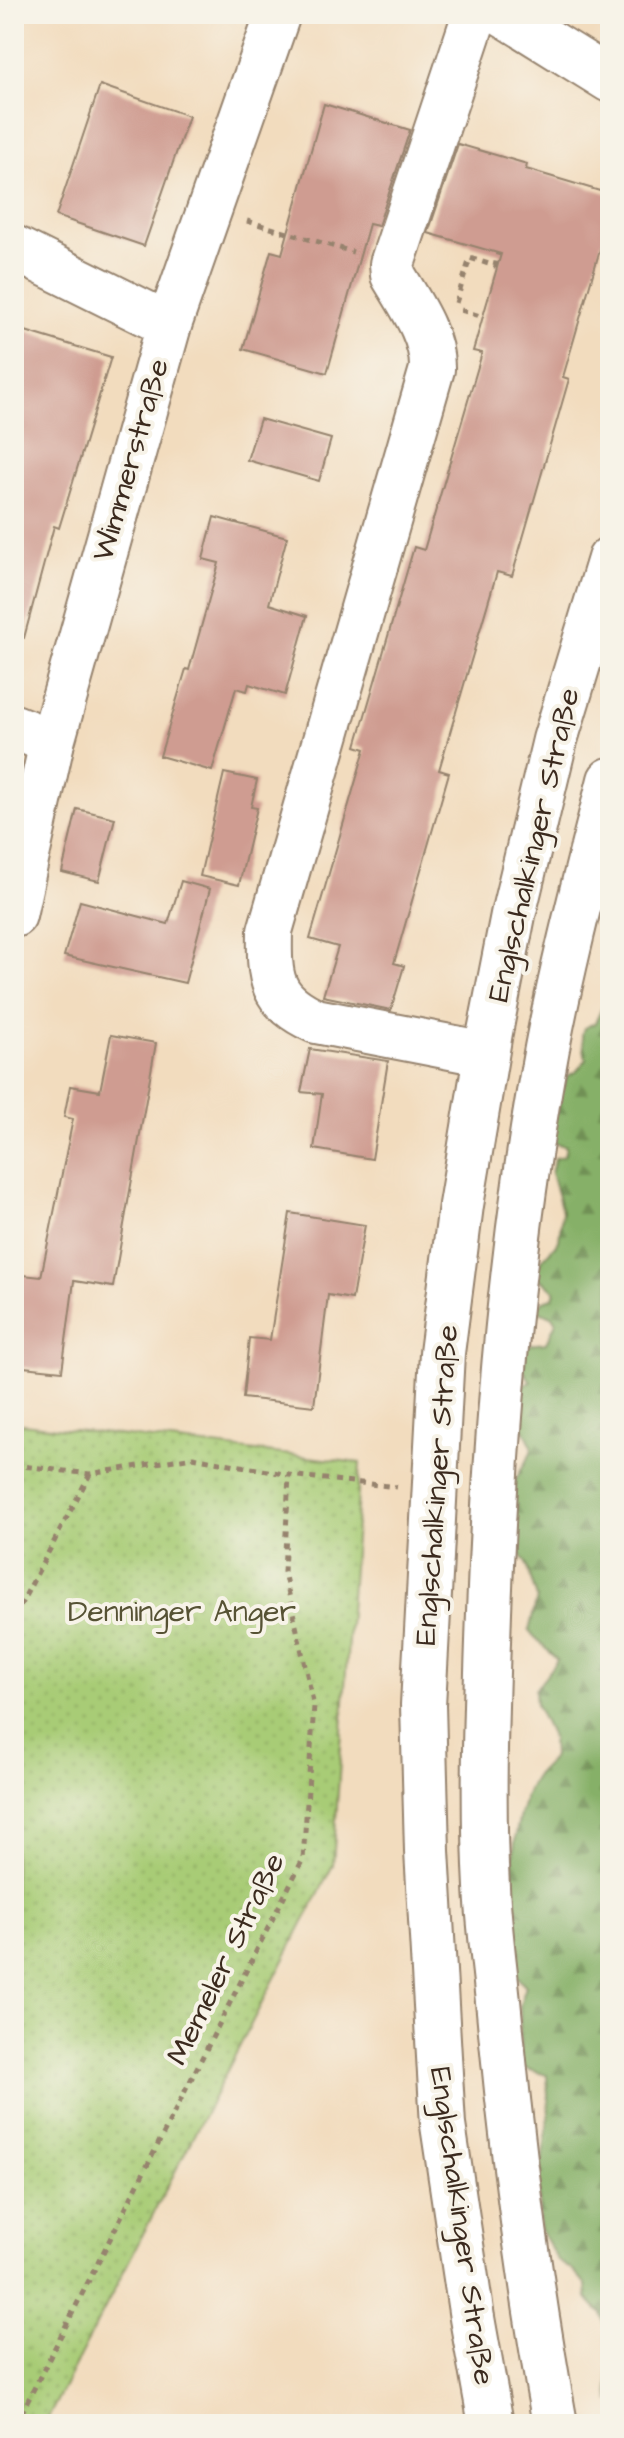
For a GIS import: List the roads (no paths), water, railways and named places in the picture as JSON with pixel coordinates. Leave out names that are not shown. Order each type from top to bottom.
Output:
[{"type":"main road","name":"Wimmerstraße","points":[[14,915],[33,735],[169,325],[278,14]]},
{"type":"main road","points":[[475,14],[392,264],[393,275],[428,340],[432,369],[270,931],[269,966],[278,993],[294,1011],[316,1021],[486,1054]]},
{"type":"main road","points":[[504,14],[610,80]]},
{"type":"main road","points":[[14,248],[169,325]]},
{"type":"main road","name":"Englschalkinger Straße","points":[[491,2424],[443,2125],[427,1851],[423,1719],[442,1353],[461,1205],[513,915],[555,740],[610,559]]},
{"type":"main road","name":"Englschalkinger Straße","points":[[555,2424],[535,2311],[508,2111],[487,1887],[486,1704],[493,1497],[503,1359],[521,1221],[547,1050],[610,780]]},
{"type":"park label","name":"Denninger Anger","points":[[182,1612]]}]
